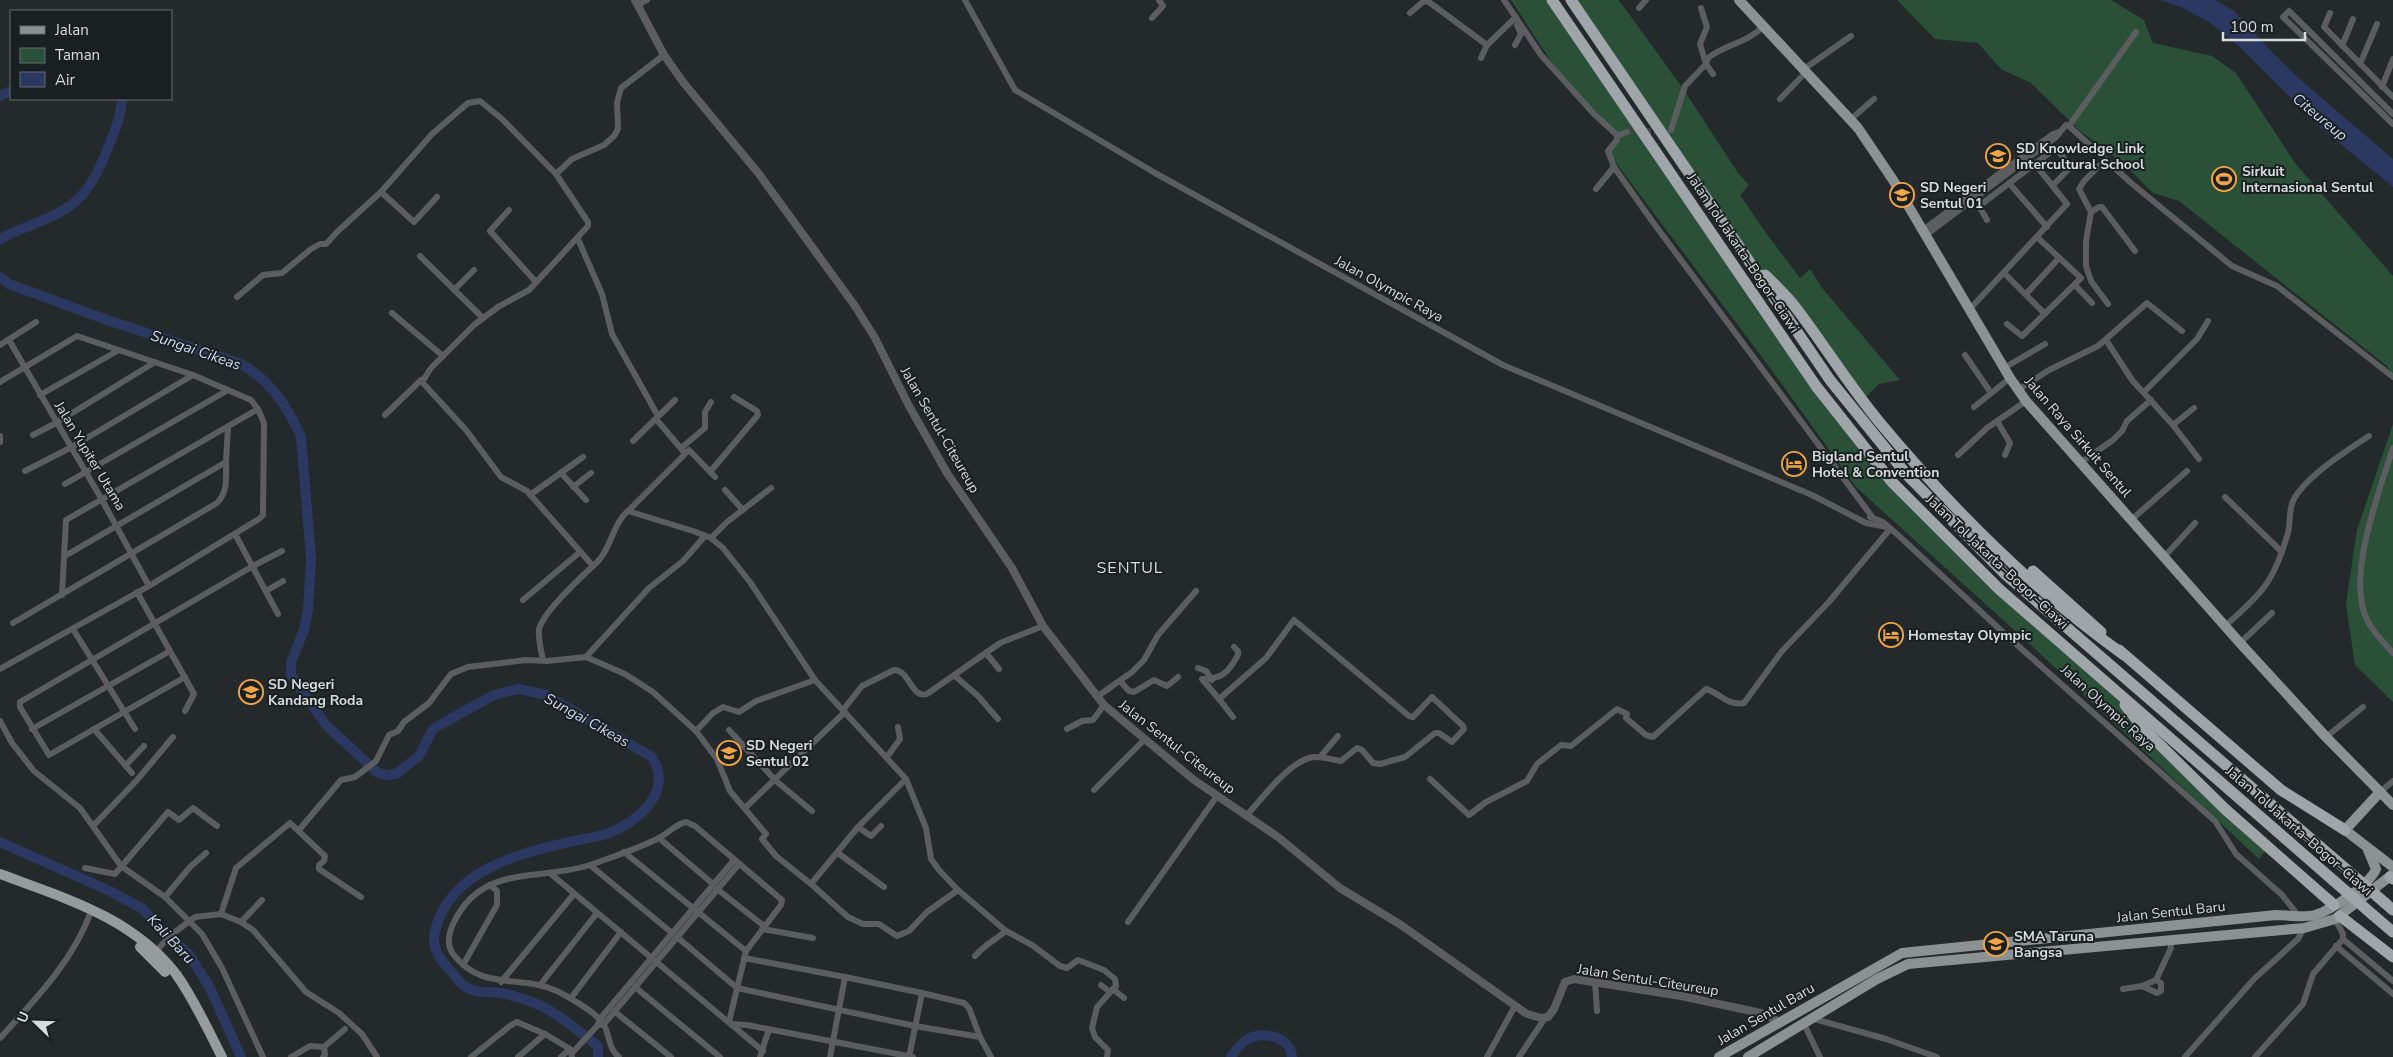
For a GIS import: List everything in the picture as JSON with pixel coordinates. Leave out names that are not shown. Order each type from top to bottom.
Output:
[{"type":"highway","name":"Jalan Tol Jakarta–Bogor–Ciawi","points":[[1552,0],[1816,386],[1892,482],[1999,589],[2393,932]]},
{"type":"highway","name":"Jalan Tol Jakarta–Bogor–Ciawi","points":[[1571,0],[1830,380],[1907,475],[2005,574],[2389,906]]},
{"type":"highway","points":[[1742,250],[1795,306],[1881,424],[1965,516],[2010,551],[2088,618],[2124,655],[2281,790],[2345,830]]},
{"type":"highway","points":[[2107,683],[2145,730],[2225,809],[2334,905]]},
{"type":"highway","points":[[0,874],[91,912],[128,936],[161,966],[172,981],[195,1019],[214,1057]]},
{"type":"highway","points":[[0,881],[110,918],[156,951],[177,976],[222,1057]]},
{"type":"highway","points":[[2337,918],[2393,957]]},
{"type":"main road","name":"Jalan Raya Sirkuit Sentul","points":[[1739,0],[1851,119],[1894,180],[1969,310],[2026,401],[2240,643],[2326,737],[2393,805]]},
{"type":"main road","points":[[2380,792],[2345,830],[2392,874]]},
{"type":"main road","name":"Jalan Sentul Baru","points":[[1722,1056],[1892,957],[1913,950],[2313,915],[2334,905],[2373,878],[2376,869],[2368,850]]},
{"type":"main road","name":"Jalan Sentul Baru","points":[[1748,1057],[1877,979],[1908,964],[2304,928],[2337,918],[2392,874]]},
{"type":"street","points":[[637,2],[648,0]]},
{"type":"street","name":"Jalan Olympic Raya","points":[[965,0],[1015,90],[1155,174],[1503,365],[1812,495],[1866,523],[1889,528]]},
{"type":"street","points":[[1152,18],[1162,6],[1159,0]]},
{"type":"street","points":[[1504,0],[1521,32],[1515,45]]},
{"type":"street","points":[[1639,8],[1646,0]]},
{"type":"street","points":[[1410,13],[1424,1],[1429,2],[1487,46]]},
{"type":"street","name":"Jalan Sentul-Citeureup","points":[[637,2],[664,55],[683,82],[759,174],[855,306],[875,338],[908,404],[947,473],[1012,568],[1043,626],[1104,705],[1144,740],[1217,796],[1278,837],[1340,888],[1401,925],[1527,1014],[1545,1018],[1551,1014],[1562,989],[1569,980],[1595,982],[1690,998],[1761,1013],[1780,1022]]},
{"type":"street","points":[[1701,8],[1707,26],[1700,44],[1706,64],[1713,74]]},
{"type":"street","points":[[2393,114],[2289,11],[2283,17],[2393,124]]},
{"type":"street","points":[[2330,13],[2324,27],[2393,97]]},
{"type":"street","points":[[1481,58],[1487,46],[1514,19]]},
{"type":"street","points":[[1514,19],[1541,55],[1594,114],[1617,136]]},
{"type":"street","points":[[2342,46],[2353,19]]},
{"type":"street","points":[[2360,64],[2377,24]]},
{"type":"street","points":[[1671,130],[1685,86],[1706,64],[1708,58],[1746,40],[1764,26]]},
{"type":"street","points":[[1925,232],[2056,137],[2066,125],[2069,126],[2136,32]]},
{"type":"street","points":[[1780,99],[1805,71],[1851,36]]},
{"type":"street","points":[[556,174],[572,159],[604,146],[614,136],[618,129],[617,102],[621,88],[664,55]]},
{"type":"street","points":[[2382,87],[2393,59]]},
{"type":"street","points":[[1851,119],[1874,99]]},
{"type":"street","points":[[237,297],[263,276],[282,273],[311,249],[320,244],[326,244],[381,192],[432,134],[468,103],[480,102],[502,119],[556,174],[588,222],[588,226],[578,239],[525,293],[498,307],[483,318],[385,415]]},
{"type":"street","points":[[2069,126],[2105,160],[2232,266],[2277,286],[2393,377]]},
{"type":"street","points":[[1617,136],[1627,132]]},
{"type":"street","points":[[1617,136],[1617,140],[1608,151],[1614,167],[1652,222],[1873,518]]},
{"type":"street","points":[[1987,220],[1979,206],[2053,148],[2059,149],[2071,168],[2053,185]]},
{"type":"street","points":[[2105,160],[2084,181],[2079,189],[2091,212],[2086,241],[2086,266],[2092,281],[2108,304]]},
{"type":"street","points":[[1969,310],[2067,204],[2034,163]]},
{"type":"street","points":[[1596,189],[1614,167]]},
{"type":"street","points":[[2009,183],[2047,226]]},
{"type":"street","points":[[381,192],[414,222],[437,197]]},
{"type":"street","points":[[2091,212],[2102,207],[2134,251]]},
{"type":"street","points":[[509,210],[490,231],[536,282]]},
{"type":"street","points":[[2007,324],[2022,336],[2081,278],[2037,237]]},
{"type":"street","points":[[578,239],[602,294],[612,334],[657,418],[683,451]]},
{"type":"street","points":[[420,256],[483,318]]},
{"type":"street","points":[[2026,294],[2059,258]]},
{"type":"street","points":[[454,290],[474,270]]},
{"type":"street","points":[[2004,273],[2045,314]]},
{"type":"street","points":[[2075,285],[2092,303]]},
{"type":"street","points":[[2018,390],[2049,370],[2082,355],[2106,340],[2148,303],[2182,332]]},
{"type":"street","points":[[392,313],[443,356]]},
{"type":"street","points":[[2144,392],[2197,339],[2208,320]]},
{"type":"street","points":[[0,345],[36,322]]},
{"type":"street","points":[[0,382],[77,336],[193,375],[248,397],[258,409],[264,423],[263,516],[149,586],[0,669]]},
{"type":"street","name":"Jalan Yupiter Utama","points":[[9,340],[70,448],[102,500],[149,586]]},
{"type":"street","points":[[2106,340],[2132,380],[2173,425],[2199,459]]},
{"type":"street","points":[[2004,368],[2045,344]]},
{"type":"street","points":[[40,395],[118,350]]},
{"type":"street","points":[[1965,355],[1991,393]]},
{"type":"street","points":[[33,435],[56,423],[155,362]]},
{"type":"street","points":[[25,471],[70,448],[193,375]]},
{"type":"street","points":[[1974,408],[2010,378]]},
{"type":"street","points":[[421,380],[466,430],[500,477],[530,495],[592,566]]},
{"type":"street","points":[[65,484],[228,390]]},
{"type":"street","points":[[683,451],[689,450],[712,475],[758,415],[757,412],[734,397]]},
{"type":"street","points":[[633,441],[675,400]]},
{"type":"street","points":[[2080,464],[2113,440],[2127,421],[2151,400]]},
{"type":"street","points":[[1958,455],[1997,421],[2026,401]]},
{"type":"street","points":[[542,660],[539,634],[541,625],[568,589],[602,558],[628,511],[706,426],[705,412],[711,402]]},
{"type":"street","points":[[2173,425],[2194,408]]},
{"type":"street","points":[[62,595],[66,520],[258,409]]},
{"type":"street","points":[[1997,421],[2010,443],[2005,455]]},
{"type":"street","points":[[13,623],[216,503],[223,497],[226,486],[228,427]]},
{"type":"street","points":[[0,436],[0,442]]},
{"type":"street","points":[[2226,625],[2267,586],[2282,552],[2290,527],[2291,507],[2297,495],[2327,466],[2369,436]]},
{"type":"street","points":[[2393,448],[2367,528],[2362,572],[2362,606],[2367,620],[2393,653]]},
{"type":"street","points":[[530,495],[583,457]]},
{"type":"street","points":[[65,556],[226,462]]},
{"type":"street","points":[[2131,520],[2187,471]]},
{"type":"street","points":[[561,473],[586,500]]},
{"type":"street","points":[[573,487],[591,473]]},
{"type":"street","points":[[586,657],[649,588],[684,561],[708,537],[771,488]]},
{"type":"street","points":[[725,490],[743,510]]},
{"type":"street","points":[[2225,497],[2282,552]]},
{"type":"street","points":[[628,511],[708,537],[723,548],[750,582],[815,680],[906,779],[926,828],[931,859],[958,890],[1006,930],[1032,945],[1062,968],[1070,968],[1078,960],[1104,970],[1115,979],[1116,985],[1097,1007],[1092,1028],[1095,1037],[1108,1050],[1108,1057]]},
{"type":"street","points":[[1861,519],[1873,518]]},
{"type":"street","name":"Jalan Olympic Raya","points":[[1873,518],[1883,522],[2215,821],[2236,854],[2282,895],[2298,915]]},
{"type":"street","points":[[2164,556],[2196,523]]},
{"type":"street","points":[[1430,779],[1469,814],[1486,802],[1523,784],[1542,758],[1561,745],[1571,746],[1617,709],[1627,714],[1626,718],[1646,735],[1653,737],[1706,689],[1732,703],[1744,703],[1782,651],[1828,603],[1889,528]]},
{"type":"street","points":[[235,534],[278,614]]},
{"type":"street","points":[[185,677],[49,756],[20,707],[20,702],[282,551]]},
{"type":"street","points":[[523,600],[580,552]]},
{"type":"street","points":[[266,591],[283,581]]},
{"type":"street","points":[[1098,696],[1144,660],[1158,634],[1196,591]]},
{"type":"street","points":[[137,592],[194,694],[185,711]]},
{"type":"street","points":[[2240,643],[2272,613]]},
{"type":"street","points":[[1219,699],[1266,658],[1294,620],[1409,716],[1413,716],[1432,697],[1464,726],[1464,729],[1454,741],[1450,742],[1439,733],[1434,733],[1405,757],[1377,764],[1357,748],[1341,761],[1320,757],[1307,759],[1287,773],[1246,816]]},
{"type":"street","points":[[745,808],[776,780],[844,711],[862,686],[894,670],[903,672],[918,693],[924,696],[1010,638],[1043,626]]},
{"type":"street","points":[[73,629],[135,729]]},
{"type":"street","points":[[1233,717],[1202,679],[1212,680],[1221,678],[1237,658],[1238,651],[1234,647]]},
{"type":"street","points":[[32,729],[170,651]]},
{"type":"street","points":[[986,653],[999,668]]},
{"type":"street","points":[[299,830],[341,780],[359,774],[376,761],[389,735],[398,731],[404,722],[429,703],[452,674],[468,667],[526,660],[586,657],[625,674],[653,692],[696,731],[717,760],[730,791],[766,834],[762,839],[776,856],[812,884],[848,917],[863,924],[879,924],[897,936],[911,930],[927,912],[958,890]]},
{"type":"street","points":[[1198,668],[1206,671],[1212,680]]},
{"type":"street","points":[[955,676],[978,696],[998,719]]},
{"type":"street","points":[[1120,680],[1132,692],[1154,680],[1169,685],[1178,677]]},
{"type":"street","points":[[696,731],[723,707],[739,712],[756,701],[815,680]]},
{"type":"street","points":[[1067,729],[1082,721],[1093,720],[1104,705]]},
{"type":"street","points":[[2326,737],[2363,707]]},
{"type":"street","points":[[0,721],[12,743],[34,771],[73,802],[93,826],[121,866],[165,897],[189,919],[213,949],[263,1057]]},
{"type":"street","points":[[887,757],[900,739],[898,727]]},
{"type":"street","points":[[94,730],[132,773]]},
{"type":"street","points":[[729,730],[776,780],[812,811]]},
{"type":"street","points":[[1320,757],[1338,736]]},
{"type":"street","points":[[93,826],[138,780],[173,737]]},
{"type":"street","points":[[1094,790],[1144,740]]},
{"type":"street","points":[[126,765],[144,746]]},
{"type":"street","points":[[812,884],[858,827],[906,779]]},
{"type":"street","points":[[2380,792],[2393,780]]},
{"type":"street","points":[[1128,922],[1217,796]]},
{"type":"street","points":[[85,868],[114,874],[168,812],[179,820],[193,808],[217,826]]},
{"type":"street","points":[[619,1057],[611,1048],[600,1023],[571,998],[540,985],[501,982],[469,970],[463,965],[452,952],[449,943],[453,924],[472,897],[490,885],[514,876],[550,874],[590,865],[659,838],[679,824],[686,822],[695,826],[782,900],[781,905],[763,927],[745,955],[730,1023]]},
{"type":"street","points":[[221,914],[236,868],[278,835],[290,823],[324,856],[319,869],[361,896]]},
{"type":"street","points":[[858,827],[871,836],[881,826]]},
{"type":"street","points":[[659,838],[763,927],[813,938]]},
{"type":"street","points":[[624,852],[696,910],[745,955],[964,1003],[991,1057]]},
{"type":"street","points":[[838,852],[884,887]]},
{"type":"street","points":[[165,897],[190,867],[206,853]]},
{"type":"street","points":[[561,1057],[573,1051],[592,1032],[736,862]]},
{"type":"street","points":[[590,865],[737,988],[916,1026],[980,1037]]},
{"type":"street","points":[[550,874],[730,1023],[762,1054],[769,1029]]},
{"type":"street","points":[[463,965],[497,905],[497,891],[490,885]]},
{"type":"street","points":[[501,982],[574,894]]},
{"type":"street","points":[[241,922],[262,900]]},
{"type":"street","points":[[0,1038],[58,973],[91,912]]},
{"type":"street","points":[[540,985],[597,913]]},
{"type":"street","points":[[156,951],[189,919],[221,914],[241,922],[253,930],[306,992],[340,1013],[362,1034],[377,1057]]},
{"type":"street","points":[[2255,1057],[2303,1004],[2313,974],[2343,939],[2344,934],[2337,918]]},
{"type":"street","points":[[2185,1057],[2254,979],[2298,939],[2304,928]]},
{"type":"street","points":[[975,956],[986,943],[992,942],[1006,930]]},
{"type":"street","points":[[571,998],[621,932]]},
{"type":"street","points":[[2123,988],[2142,986],[2156,980],[2171,948],[2170,939]]},
{"type":"street","points":[[2343,939],[2393,981]]},
{"type":"street","points":[[2336,946],[2393,994]]},
{"type":"street","points":[[600,1023],[614,1012],[635,987],[654,959]]},
{"type":"street","points":[[830,1057],[845,977]]},
{"type":"street","points":[[2142,986],[2157,993],[2162,991],[2161,983],[2156,980]]},
{"type":"street","points":[[1595,982],[1597,1011]]},
{"type":"street","points":[[1100,985],[1124,998]]},
{"type":"street","points":[[635,987],[720,1057]]},
{"type":"street","points":[[730,1023],[910,1057],[922,993]]},
{"type":"street","points":[[1487,1057],[1515,1006]]},
{"type":"street","points":[[614,1012],[671,1057]]},
{"type":"street","points":[[1519,1057],[1545,1018]]},
{"type":"street","points":[[1807,1020],[1820,1057]]},
{"type":"street","points":[[1807,1020],[1886,1039],[1937,1057]]},
{"type":"street","points":[[471,1057],[517,1022],[545,1034],[573,1051]]},
{"type":"street","points":[[291,1057],[310,1046],[324,1047],[345,1029]]},
{"type":"street","points":[[518,1057],[545,1034]]},
{"type":"street","points":[[323,1057],[325,1055],[324,1047]]},
{"type":"green space","points":[[1511,0],[1552,0],[1698,212],[1892,482],[2107,683],[2145,731],[2269,846],[2259,859],[2033,647],[1856,487],[1768,365],[1607,151],[1617,140],[1562,78]]},
{"type":"green space","points":[[1571,0],[1618,0],[1621,3],[1684,90],[1738,173],[1749,185],[1740,195],[1766,233],[1800,278],[1810,269],[1822,288],[1900,380],[1879,384],[1862,401],[1795,306],[1742,250]]},
{"type":"green space","name":"Sirkuit Internasional Sentul","points":[[1897,0],[2111,0],[2144,20],[2153,43],[2212,56],[2236,73],[2295,163],[2393,276],[2393,377],[2387,366],[2179,201],[2153,193],[2125,165],[2079,130],[2031,83],[2001,69],[1978,43],[1935,39]]},
{"type":"green space","points":[[2393,424],[2393,702],[2355,665],[2346,604],[2357,530]]},
{"type":"water","name":"Citeureup","points":[[2160,0],[2215,0],[2234,11],[2302,81],[2393,159],[2393,187],[2319,126],[2240,47],[2209,22],[2181,7]]},
{"type":"waterway","name":"Sungai Cikeas","points":[[0,96],[10,91]]},
{"type":"waterway","name":"Sungai Cikeas","points":[[0,240],[7,235],[58,213],[80,197],[90,185],[107,150],[119,119],[122,100]]},
{"type":"waterway","name":"Sungai Cikeas","points":[[0,277],[9,284],[110,321],[239,363],[260,377],[284,404],[301,437],[311,558],[308,610],[304,630],[291,662],[291,675],[326,725],[378,773],[396,774],[419,756],[433,729],[494,695],[519,689],[546,695],[652,757],[658,770],[659,782],[656,794],[641,813],[630,822],[607,834],[531,852],[481,872],[461,887],[445,907],[435,931],[434,945],[436,951],[462,984],[479,992],[507,994],[541,1006],[559,1016],[598,1046],[598,1057]]},
{"type":"waterway","name":"Kali Baru","points":[[0,842],[110,891],[143,909],[161,930],[189,954],[210,988],[241,1057]]},
{"type":"waterway","name":"Sungai Cikeas","points":[[1231,1057],[1245,1041],[1254,1036],[1261,1035],[1268,1035],[1282,1040],[1287,1044],[1292,1057]]},
{"type":"tunnel","points":[[1627,132],[1662,131]]},
{"type":"place","name":"SD Knowledge Link Intercultural School","points":[[1998,156]]},
{"type":"place","name":"Sirkuit Internasional Sentul","points":[[2224,179]]},
{"type":"place","name":"SD Negeri Sentul 01","points":[[1902,195]]},
{"type":"place","name":"Bigland Sentul Hotel & Convention","points":[[1794,464]]},
{"type":"place","name":"Homestay Olympic","points":[[1891,635]]},
{"type":"place","name":"SD Negeri Kandang Roda","points":[[251,692]]},
{"type":"place","name":"SD Negeri Sentul 02","points":[[729,753]]},
{"type":"place","name":"SMA Taruna Bangsa","points":[[1996,944]]},
{"type":"district","name":"SENTUL","points":[[1130,568]]}]
